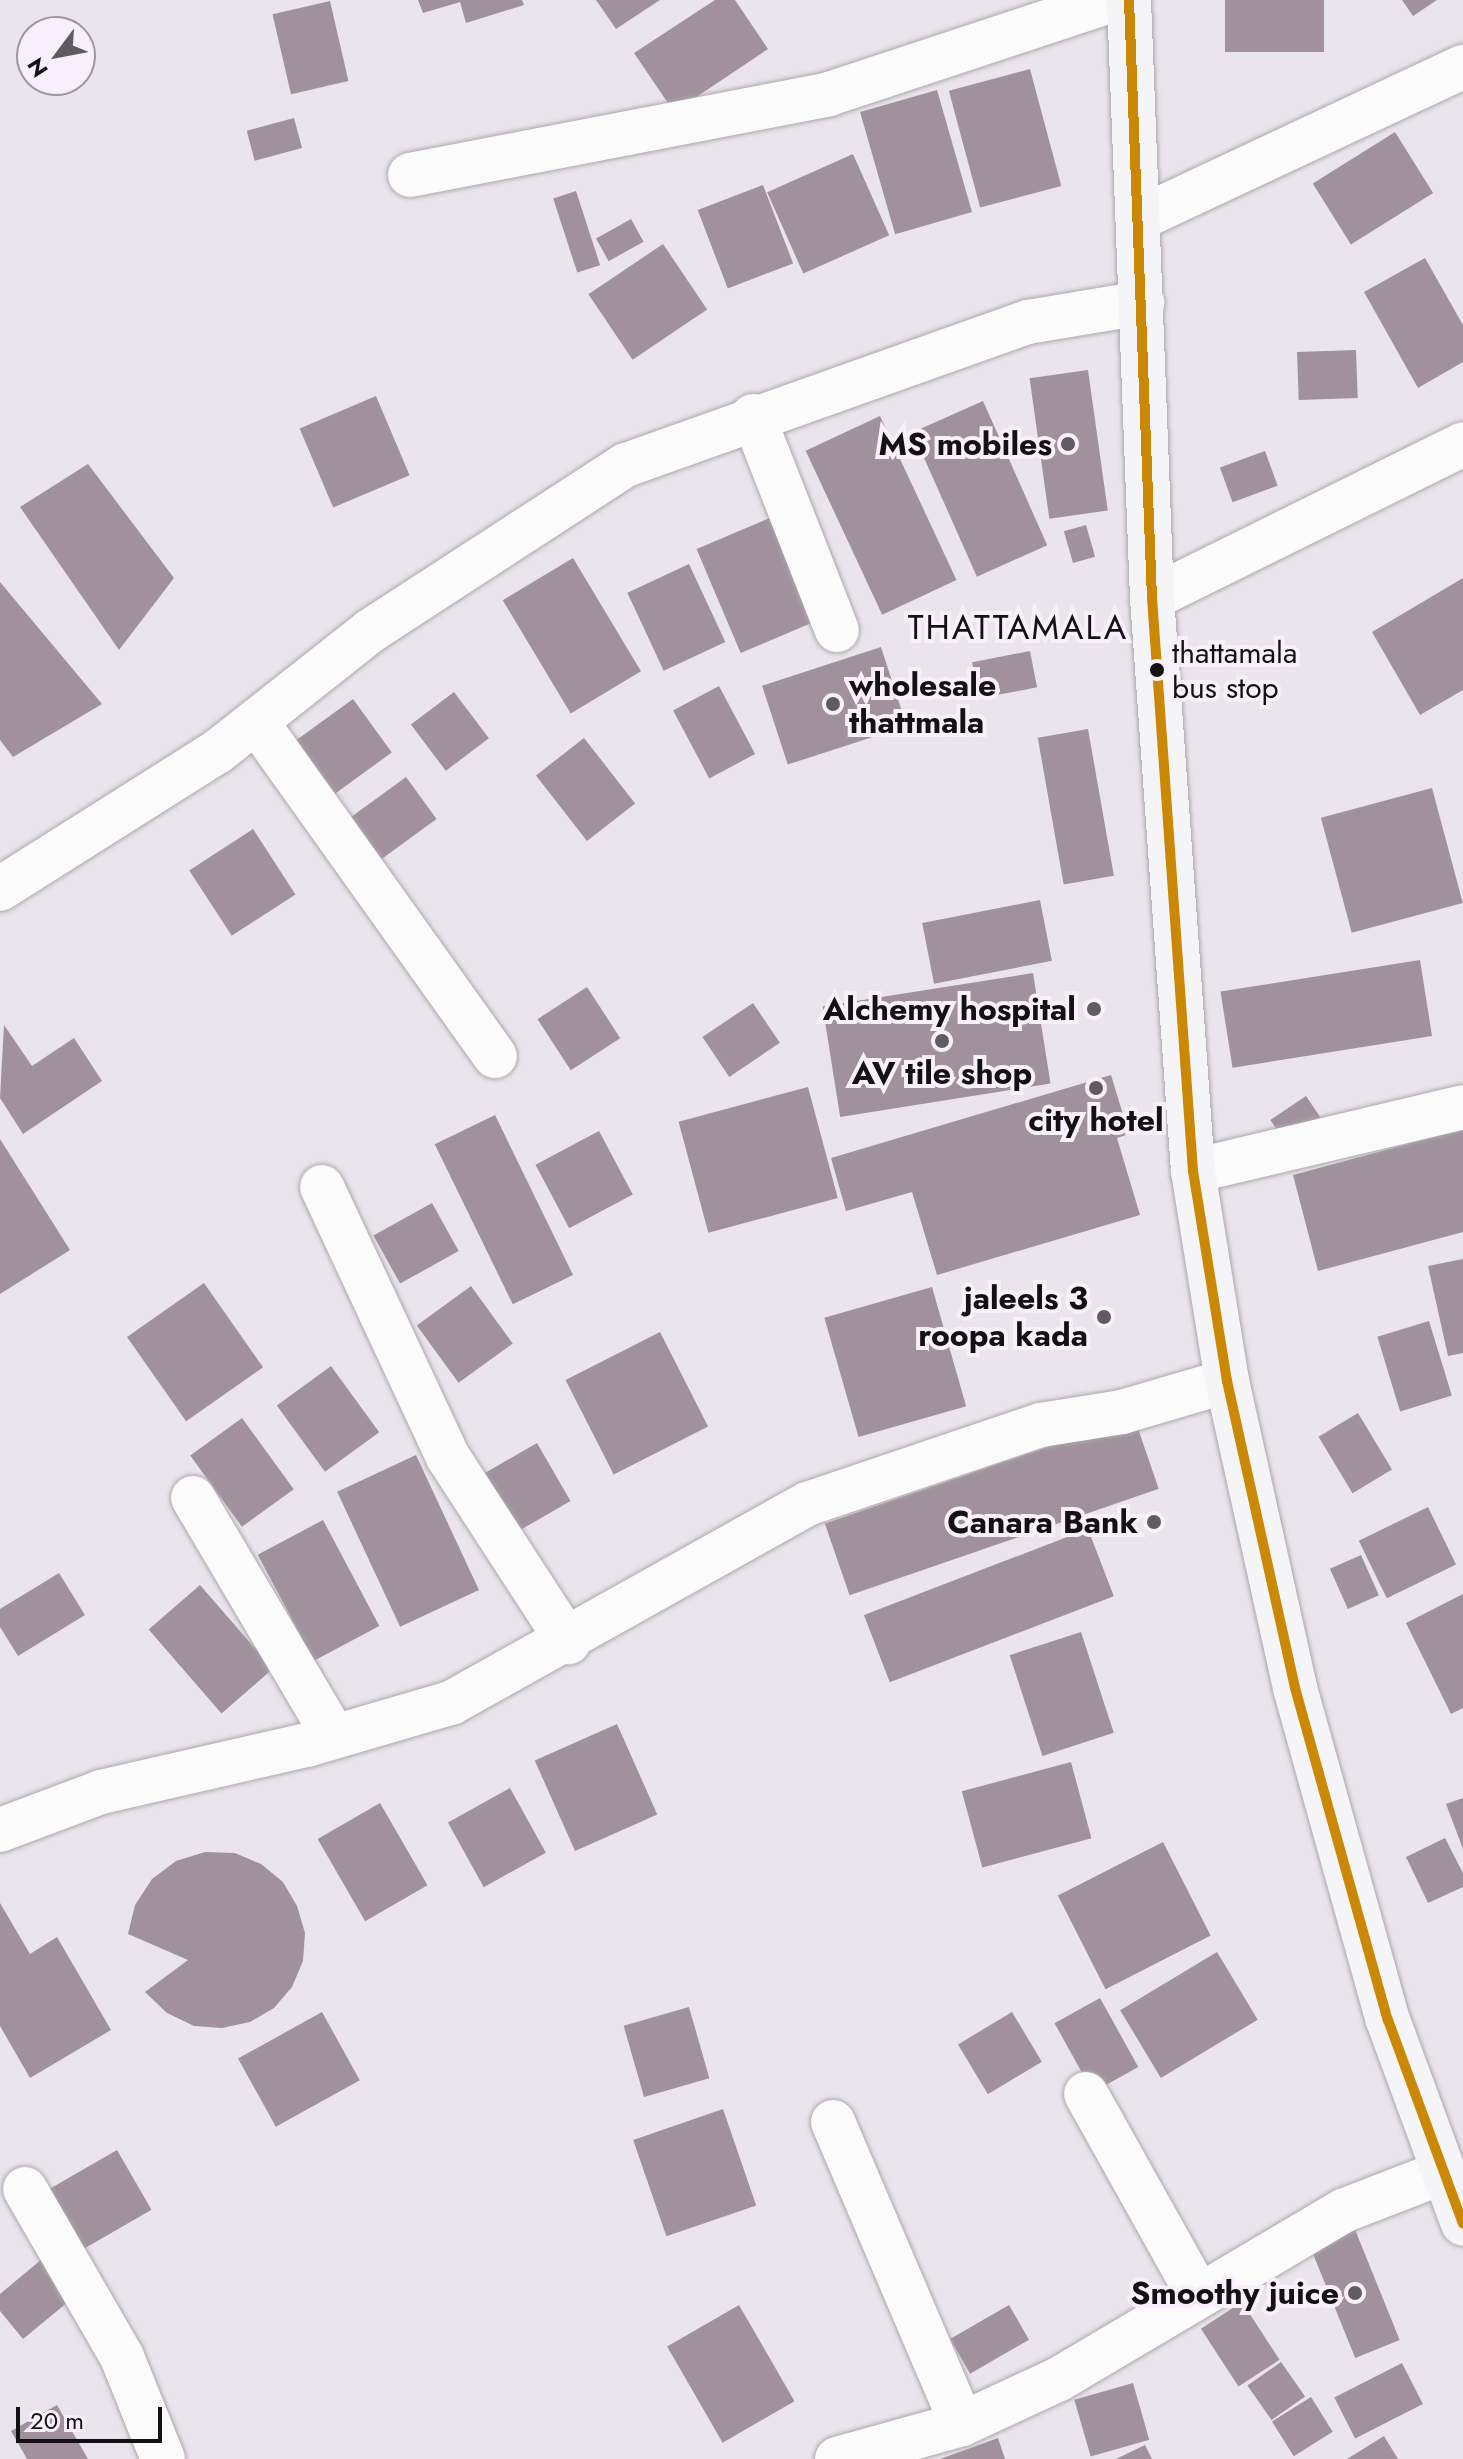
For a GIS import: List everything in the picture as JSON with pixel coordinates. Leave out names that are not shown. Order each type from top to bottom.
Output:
[{"type":"main road","points":[[1129,0],[1152,598],[1193,1171],[1227,1381],[1295,1688],[1388,2020],[1441,2173],[1462,2221]]},
{"type":"street","points":[[410,175],[829,94],[1114,0]]},
{"type":"street","points":[[1138,219],[1463,67]]},
{"type":"street","points":[[0,889],[258,724],[370,631],[588,485],[753,416],[1028,322],[1142,303]]},
{"type":"street","points":[[753,416],[837,630]]},
{"type":"street","points":[[1152,598],[1463,444]]},
{"type":"street","points":[[258,724],[495,1056]]},
{"type":"street","points":[[1193,1171],[1463,1107]]},
{"type":"street","points":[[322,1187],[448,1457],[568,1642]]},
{"type":"street","points":[[0,1830],[101,1792],[451,1703],[568,1642],[807,1504],[1041,1425],[1122,1412],[1227,1381]]},
{"type":"street","points":[[193,1498],[333,1735]]},
{"type":"street","points":[[1086,2094],[1199,2296]]},
{"type":"street","points":[[833,2122],[962,2424]]},
{"type":"street","points":[[837,2459],[962,2424],[1059,2379],[1345,2210],[1441,2173]]},
{"type":"street","points":[[25,2189],[122,2357],[163,2459]]},
{"type":"building","points":[[418,0],[522,0],[524,5],[466,23],[460,2],[423,13]]},
{"type":"building","points":[[596,0],[660,0],[616,29]]},
{"type":"building","points":[[715,0],[735,0],[768,49],[674,112],[634,53]]},
{"type":"building","points":[[1225,0],[1324,0],[1324,52],[1225,52]]},
{"type":"building","points":[[1402,0],[1437,0],[1413,16]]},
{"type":"building","points":[[330,1],[348,81],[291,94],[273,14]]},
{"type":"building","points":[[1030,69],[1061,186],[980,208],[949,91]]},
{"type":"building","points":[[937,90],[972,212],[895,234],[860,112]]},
{"type":"building","points":[[294,118],[302,148],[255,161],[247,131]]},
{"type":"building","points":[[1395,132],[1433,193],[1351,244],[1313,183]]},
{"type":"building","points":[[853,154],[889,235],[803,274],[767,192]]},
{"type":"building","points":[[763,185],[793,263],[728,289],[698,210]]},
{"type":"building","points":[[576,191],[600,265],[577,273],[553,198]]},
{"type":"building","points":[[631,219],[644,242],[609,261],[596,238]]},
{"type":"building","points":[[663,244],[707,309],[633,360],[588,294]]},
{"type":"building","points":[[1425,258],[1463,325],[1463,362],[1418,388],[1364,292]]},
{"type":"building","points":[[1356,350],[1358,398],[1299,400],[1297,352]]},
{"type":"building","name":"MS mobiles","points":[[1088,370],[1108,511],[1049,519],[1030,378]]},
{"type":"building","points":[[376,396],[410,475],[333,508],[300,428]]},
{"type":"building","points":[[983,401],[1047,545],[977,577],[913,432]]},
{"type":"building","points":[[880,416],[956,580],[882,615],[806,451]]},
{"type":"building","points":[[1265,451],[1278,486],[1233,502],[1220,467]]},
{"type":"building","points":[[88,464],[174,578],[119,650],[20,507]]},
{"type":"building","points":[[772,517],[816,621],[741,653],[697,549]]},
{"type":"building","points":[[1086,525],[1095,557],[1073,563],[1064,531]]},
{"type":"building","points":[[573,558],[641,671],[571,713],[503,600]]},
{"type":"building","points":[[689,564],[725,642],[664,671],[627,593]]},
{"type":"building","points":[[1463,578],[1463,690],[1420,715],[1372,632]]},
{"type":"building","points":[[0,582],[102,704],[13,757],[0,740]]},
{"type":"building","name":"wholesale thattmala","points":[[881,647],[907,726],[788,765],[762,686]]},
{"type":"building","points":[[1030,651],[1037,687],[979,699],[972,662]]},
{"type":"building","points":[[719,686],[755,754],[709,778],[673,710]]},
{"type":"building","points":[[454,692],[489,738],[446,771],[411,724]]},
{"type":"building","points":[[353,699],[392,752],[329,798],[291,744]]},
{"type":"building","points":[[1088,729],[1114,876],[1064,885],[1038,738]]},
{"type":"building","points":[[584,738],[635,803],[587,841],[536,776]]},
{"type":"building","points":[[406,777],[437,819],[380,860],[349,818]]},
{"type":"building","points":[[1432,788],[1463,903],[1352,933],[1321,818]]},
{"type":"building","points":[[253,829],[295,894],[232,936],[189,870]]},
{"type":"building","points":[[1040,900],[1052,961],[934,984],[922,923]]},
{"type":"building","points":[[1420,960],[1432,1036],[1233,1068],[1220,992]]},
{"type":"building","points":[[1033,973],[1051,1084],[840,1117],[823,1006]]},
{"type":"building","points":[[587,987],[620,1038],[571,1070],[538,1019]]},
{"type":"building","points":[[753,1003],[780,1043],[729,1077],[702,1037]]},
{"type":"building","points":[[4,1025],[32,1066],[74,1038],[102,1081],[23,1134],[0,1098]]},
{"type":"building","points":[[1111,1075],[1129,1134],[1117,1138],[1140,1215],[937,1275],[912,1192],[846,1211],[831,1158]]},
{"type":"building","points":[[808,1087],[838,1198],[708,1233],[679,1122]]},
{"type":"building","points":[[1306,1096],[1336,1140],[1300,1164],[1270,1120]]},
{"type":"building","points":[[495,1115],[573,1275],[513,1304],[435,1144]]},
{"type":"building","points":[[1463,1129],[1463,1232],[1318,1271],[1293,1175]]},
{"type":"building","points":[[599,1131],[633,1195],[569,1228],[535,1165]]},
{"type":"building","points":[[0,1139],[70,1250],[0,1294]]},
{"type":"building","points":[[432,1203],[459,1251],[400,1284],[373,1235]]},
{"type":"building","points":[[1463,1259],[1463,1353],[1448,1356],[1428,1266]]},
{"type":"building","points":[[204,1283],[263,1367],[186,1421],[127,1337]]},
{"type":"building","points":[[471,1286],[513,1343],[459,1383],[417,1325]]},
{"type":"building","points":[[932,1287],[966,1406],[859,1437],[824,1318]]},
{"type":"building","points":[[1429,1321],[1452,1396],[1400,1411],[1377,1337]]},
{"type":"building","points":[[660,1332],[708,1426],[614,1475],[566,1380]]},
{"type":"building","points":[[331,1366],[379,1432],[325,1472],[277,1405]]},
{"type":"building","points":[[1358,1413],[1392,1470],[1353,1493],[1319,1437]]},
{"type":"building","points":[[1134,1417],[1159,1489],[850,1595],[825,1523]]},
{"type":"building","points":[[242,1418],[294,1489],[242,1527],[190,1456]]},
{"type":"building","points":[[537,1443],[570,1501],[517,1532],[483,1474]]},
{"type":"building","points":[[416,1455],[479,1590],[400,1627],[337,1492]]},
{"type":"building","points":[[1428,1507],[1456,1565],[1387,1598],[1359,1541]]},
{"type":"building","points":[[323,1520],[379,1626],[314,1661],[258,1555]]},
{"type":"building","points":[[1088,1529],[1114,1596],[890,1682],[864,1615]]},
{"type":"building","points":[[1361,1555],[1379,1595],[1348,1609],[1330,1569]]},
{"type":"building","points":[[59,1573],[85,1615],[18,1656],[0,1627],[0,1609]]},
{"type":"building","points":[[200,1585],[273,1669],[222,1713],[149,1630]]},
{"type":"building","points":[[1463,1594],[1463,1708],[1451,1714],[1406,1623]]},
{"type":"building","points":[[1081,1632],[1114,1733],[1042,1756],[1010,1655]]},
{"type":"building","points":[[617,1724],[657,1814],[575,1851],[535,1761]]},
{"type":"building","points":[[1071,1762],[1091,1838],[982,1868],[962,1791]]},
{"type":"building","points":[[510,1788],[546,1853],[484,1887],[448,1822]]},
{"type":"building","points":[[1463,1798],[1463,1849],[1446,1804]]},
{"type":"building","points":[[380,1803],[428,1885],[365,1921],[318,1839]]},
{"type":"building","points":[[1445,1838],[1463,1873],[1463,1887],[1428,1903],[1406,1857]]},
{"type":"building","points":[[1163,1842],[1211,1936],[1106,1989],[1058,1896]]},
{"type":"building","points":[[205,1852],[235,1853],[261,1864],[283,1882],[297,1906],[305,1933],[303,1961],[292,1987],[274,2008],[250,2022],[222,2028],[194,2026],[167,2013],[145,1992],[188,1960],[128,1934],[135,1905],[152,1879],[176,1861]]},
{"type":"building","points":[[0,1903],[30,1954],[57,1937],[111,2030],[30,2078],[0,2026]]},
{"type":"building","points":[[1217,1952],[1258,2020],[1161,2078],[1120,2010]]},
{"type":"building","points":[[1100,1998],[1138,2067],[1093,2092],[1055,2023]]},
{"type":"building","points":[[689,2007],[709,2078],[644,2097],[624,2026]]},
{"type":"building","points":[[322,2012],[360,2080],[276,2127],[238,2059]]},
{"type":"building","points":[[1012,2012],[1042,2062],[988,2094],[958,2044]]},
{"type":"building","points":[[723,2109],[756,2205],[666,2236],[633,2140]]},
{"type":"building","points":[[117,2150],[152,2210],[83,2249],[49,2190]]},
{"type":"building","name":"Smoothy juice","points":[[1354,2227],[1400,2340],[1355,2358],[1309,2245]]},
{"type":"building","points":[[42,2259],[74,2297],[23,2339],[0,2311],[0,2294]]},
{"type":"building","points":[[1242,2302],[1280,2360],[1238,2387],[1201,2329]]},
{"type":"building","points":[[739,2305],[794,2401],[723,2443],[667,2346]]},
{"type":"building","points":[[1009,2305],[1029,2340],[970,2374],[950,2339]]},
{"type":"building","points":[[1281,2362],[1305,2396],[1272,2420],[1247,2386]]},
{"type":"building","points":[[1402,2363],[1423,2404],[1355,2438],[1334,2398]]},
{"type":"building","points":[[1133,2383],[1149,2440],[1091,2457],[1074,2400]]},
{"type":"building","points":[[1311,2397],[1333,2432],[1294,2456],[1272,2421]]},
{"type":"building","points":[[57,2405],[88,2459],[27,2459],[11,2431]]},
{"type":"building","points":[[1384,2436],[1398,2459],[1347,2459]]},
{"type":"building","points":[[998,2438],[1005,2459],[940,2459]]},
{"type":"building","points":[[1145,2445],[1152,2459],[1116,2459]]},
{"type":"transit line","points":[[1129,0],[1152,598],[1193,1171],[1227,1381],[1295,1688],[1388,2020],[1463,2224]]},
{"type":"place","name":"MS mobiles","points":[[1068,444]]},
{"type":"place","name":"thattamala bus stop","points":[[1157,670]]},
{"type":"place","name":"wholesale thattmala","points":[[833,704]]},
{"type":"place","name":"Alchemy hospital","points":[[1094,1009]]},
{"type":"place","name":"AV tile shop","points":[[942,1041]]},
{"type":"place","name":"city hotel","points":[[1096,1088]]},
{"type":"place","name":"jaleels 3 roopa kada","points":[[1104,1317]]},
{"type":"place","name":"Canara Bank","points":[[1154,1522]]},
{"type":"place","name":"Smoothy juice","points":[[1355,2293]]},
{"type":"district","name":"THATTAMALA","points":[[1018,628]]}]
